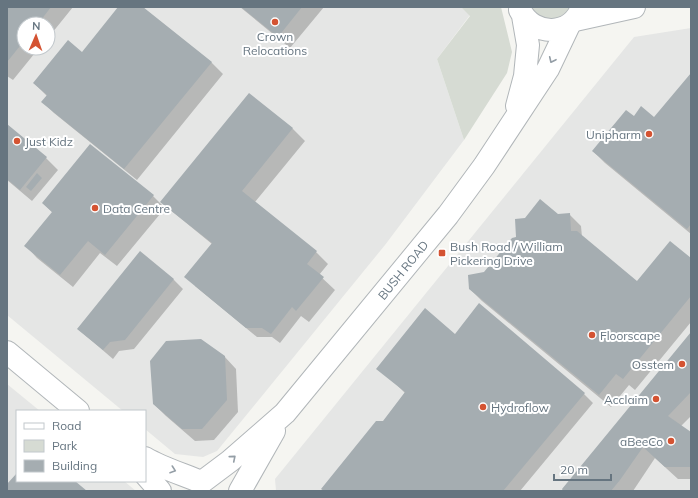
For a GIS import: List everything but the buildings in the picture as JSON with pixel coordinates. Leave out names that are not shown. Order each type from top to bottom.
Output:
[{"type":"main road","points":[[521,12],[532,25],[544,30],[557,30],[575,17],[634,7]]},
{"type":"main road","name":"BUSH ROAD","points":[[513,121],[525,76],[528,45],[521,12]]},
{"type":"main road","name":"BUSH ROAD","points":[[195,485],[230,461],[284,413],[448,215],[484,166],[548,69],[575,17]]},
{"type":"main road","points":[[7,352],[77,410]]},
{"type":"main road","name":"BUSH ROAD","points":[[240,491],[284,413]]},
{"type":"main road","points":[[146,459],[155,464],[181,473],[195,485],[215,483],[222,486],[226,491]]},
{"type":"main road","points":[[146,475],[160,491]]},
{"type":"shaded area","points":[[7,7],[461,7],[470,15],[437,59],[464,140],[385,245],[217,451],[203,457],[175,454],[146,430],[146,410],[122,410],[7,315]]},
{"type":"shaded area","points":[[691,28],[691,491],[276,491],[275,479],[634,37]]},
{"type":"shaded area","points":[[7,384],[39,410],[16,410],[16,482],[125,482],[136,491],[7,491]]},
{"type":"green space","points":[[461,7],[501,7],[512,52],[507,73],[464,140],[437,59],[470,16]]},
{"type":"green space","points":[[531,7],[572,7],[560,19],[551,19],[540,17]]},
{"type":"place","name":"Crown Relocations","points":[[275,22]]},
{"type":"place","name":"Unipharm","points":[[649,134]]},
{"type":"place","name":"Just Kidz","points":[[17,141]]},
{"type":"place","name":"Data Centre","points":[[95,208]]},
{"type":"place","name":"Bush Road / William Pickering Drive","points":[[442,253]]},
{"type":"place","name":"Floorscape","points":[[592,335]]},
{"type":"place","name":"Osstem","points":[[682,364]]},
{"type":"place","name":"Acclaim","points":[[656,399]]},
{"type":"place","name":"Hydroflow","points":[[483,407]]},
{"type":"place","name":"aBeeCo","points":[[671,441]]}]
